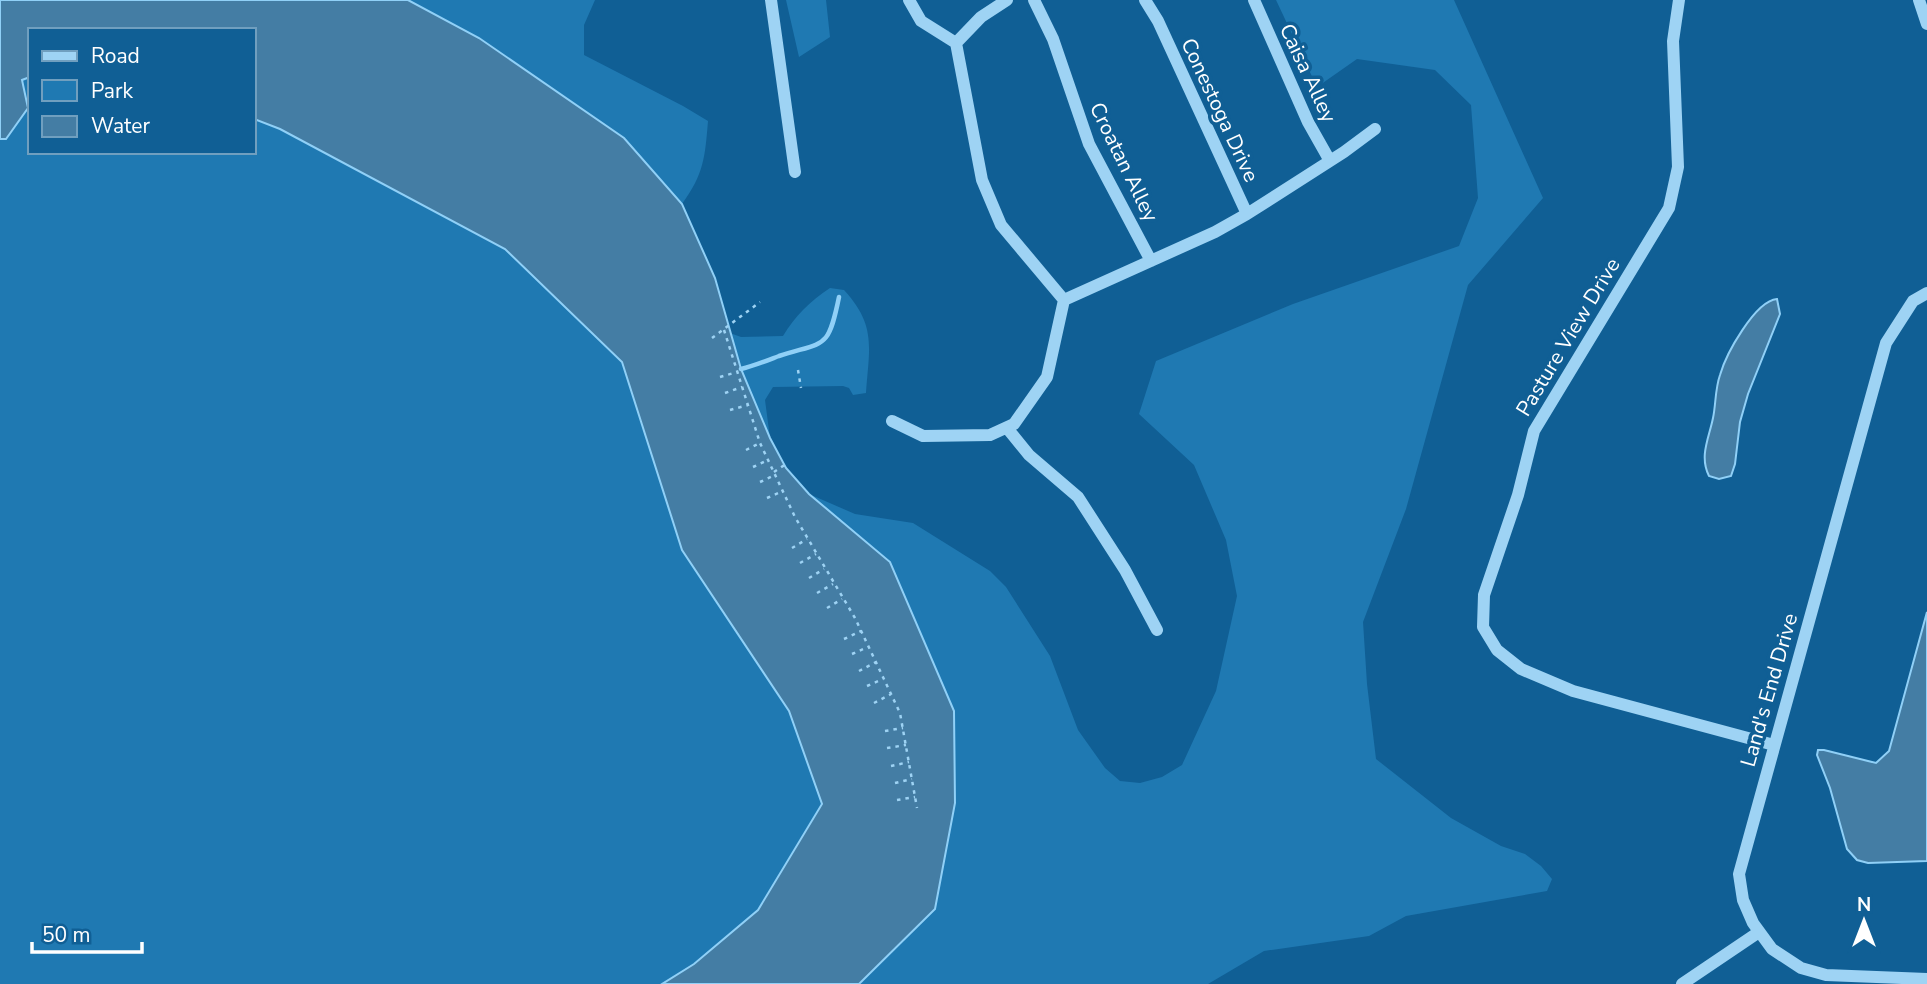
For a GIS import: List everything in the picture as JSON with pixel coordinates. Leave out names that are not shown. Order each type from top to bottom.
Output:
[{"type":"street","points":[[771,0],[794,172]]},
{"type":"street","points":[[892,421],[923,436],[990,435],[1014,424],[1047,377],[1064,300],[1001,225],[982,180],[956,43],[920,21],[909,0]]},
{"type":"street","points":[[956,43],[981,18],[1007,0]]},
{"type":"street","name":"Croatan Alley","points":[[1034,0],[1053,38],[1089,144],[1151,261]]},
{"type":"street","name":"Conestoga Drive","points":[[1145,0],[1158,21],[1247,214]]},
{"type":"street","name":"Caisa Alley","points":[[1254,0],[1308,122],[1330,161]]},
{"type":"street","name":"Pasture View Drive","points":[[1679,0],[1673,41],[1678,114],[1678,167],[1669,208],[1534,431],[1518,495],[1484,595],[1483,627],[1497,650],[1521,669],[1573,691],[1774,745]]},
{"type":"street","points":[[1919,0],[1927,24]]},
{"type":"street","name":"Conestoga Drive","points":[[1064,300],[1215,232],[1330,161],[1375,129]]},
{"type":"street","name":"Land's End Drive","points":[[1927,293],[1913,301],[1886,343],[1739,874],[1743,900],[1752,923],[1772,949],[1801,968],[1826,975],[1911,981],[1927,979]]},
{"type":"street","points":[[1007,428],[1029,455],[1078,497],[1125,570],[1157,630]]},
{"type":"street","points":[[1682,984],[1759,932]]},
{"type":"path","points":[[712,338],[760,302]]},
{"type":"path","points":[[723,330],[760,443],[807,539],[861,631],[900,713],[917,808]]},
{"type":"path","points":[[799,370],[801,388]]},
{"type":"path","points":[[720,377],[737,372]]},
{"type":"path","points":[[725,393],[742,387]]},
{"type":"path","points":[[730,410],[748,405]]},
{"type":"path","points":[[746,450],[760,443]]},
{"type":"path","points":[[753,467],[768,460]]},
{"type":"path","points":[[760,482],[786,464]]},
{"type":"path","points":[[767,498],[783,491]]},
{"type":"path","points":[[792,548],[807,539]]},
{"type":"path","points":[[800,563],[816,554]]},
{"type":"path","points":[[809,578],[824,569]]},
{"type":"path","points":[[817,593],[833,584]]},
{"type":"path","points":[[827,608],[842,599]]},
{"type":"path","points":[[844,639],[861,631]]},
{"type":"path","points":[[852,654],[868,647]]},
{"type":"path","points":[[859,671],[876,662]]},
{"type":"path","points":[[867,686],[883,679]]},
{"type":"path","points":[[874,703],[891,694]]},
{"type":"path","points":[[885,731],[903,728]]},
{"type":"path","points":[[887,748],[906,745]]},
{"type":"path","points":[[891,765],[909,762]]},
{"type":"path","points":[[894,783],[912,779]]},
{"type":"path","points":[[897,800],[915,797]]},
{"type":"green space","points":[[408,0],[595,0],[584,25],[584,55],[708,121],[702,165],[682,204],[624,138],[479,38]]},
{"type":"green space","points":[[786,0],[826,0],[830,37],[799,57]]},
{"type":"green space","points":[[1276,0],[1454,0],[1543,198],[1468,285],[1406,509],[1363,622],[1376,759],[1451,818],[1501,846],[1525,854],[1541,866],[1552,879],[1547,891],[1406,916],[1369,936],[1264,951],[1208,984],[859,984],[935,908],[955,803],[809,494],[855,514],[913,523],[990,571],[1006,587],[1050,656],[1078,730],[1105,768],[1120,781],[1140,783],[1162,777],[1182,765],[1216,691],[1237,596],[1226,540],[1194,465],[1139,414],[1156,361],[1293,304],[1459,246],[1478,198],[1471,105],[1435,70],[1357,59],[1317,87]]},
{"type":"green space","points":[[28,78],[28,154],[256,154],[256,120],[280,129],[505,249],[622,362],[682,550],[789,711],[822,804],[758,910],[694,964],[662,984],[0,984],[0,139],[6,139],[22,79]]},
{"type":"green space","points":[[830,288],[844,290],[862,315],[869,350],[866,393],[853,395],[849,388],[843,386],[773,387],[765,400],[770,438],[741,369],[730,333],[741,337],[783,336],[804,309]]},
{"type":"water","points":[[0,0],[408,0],[479,38],[624,138],[682,204],[715,278],[741,369],[770,438],[786,468],[809,494],[890,562],[954,711],[955,803],[935,909],[859,984],[662,984],[694,964],[758,910],[822,804],[789,711],[682,550],[622,362],[505,249],[280,129],[256,120],[256,28],[28,28],[28,78],[22,80],[28,108],[6,139],[0,139]]},
{"type":"water","points":[[1777,299],[1780,314],[1748,394],[1740,422],[1731,476],[1719,479],[1709,476],[1705,454],[1723,366],[1751,318],[1768,302]]},
{"type":"water","points":[[1927,612],[1927,861],[1868,863],[1857,860],[1847,849],[1830,788],[1817,755],[1818,750],[1876,763],[1889,751]]},
{"type":"waterway","points":[[741,369],[822,341],[831,327],[839,297]]}]
